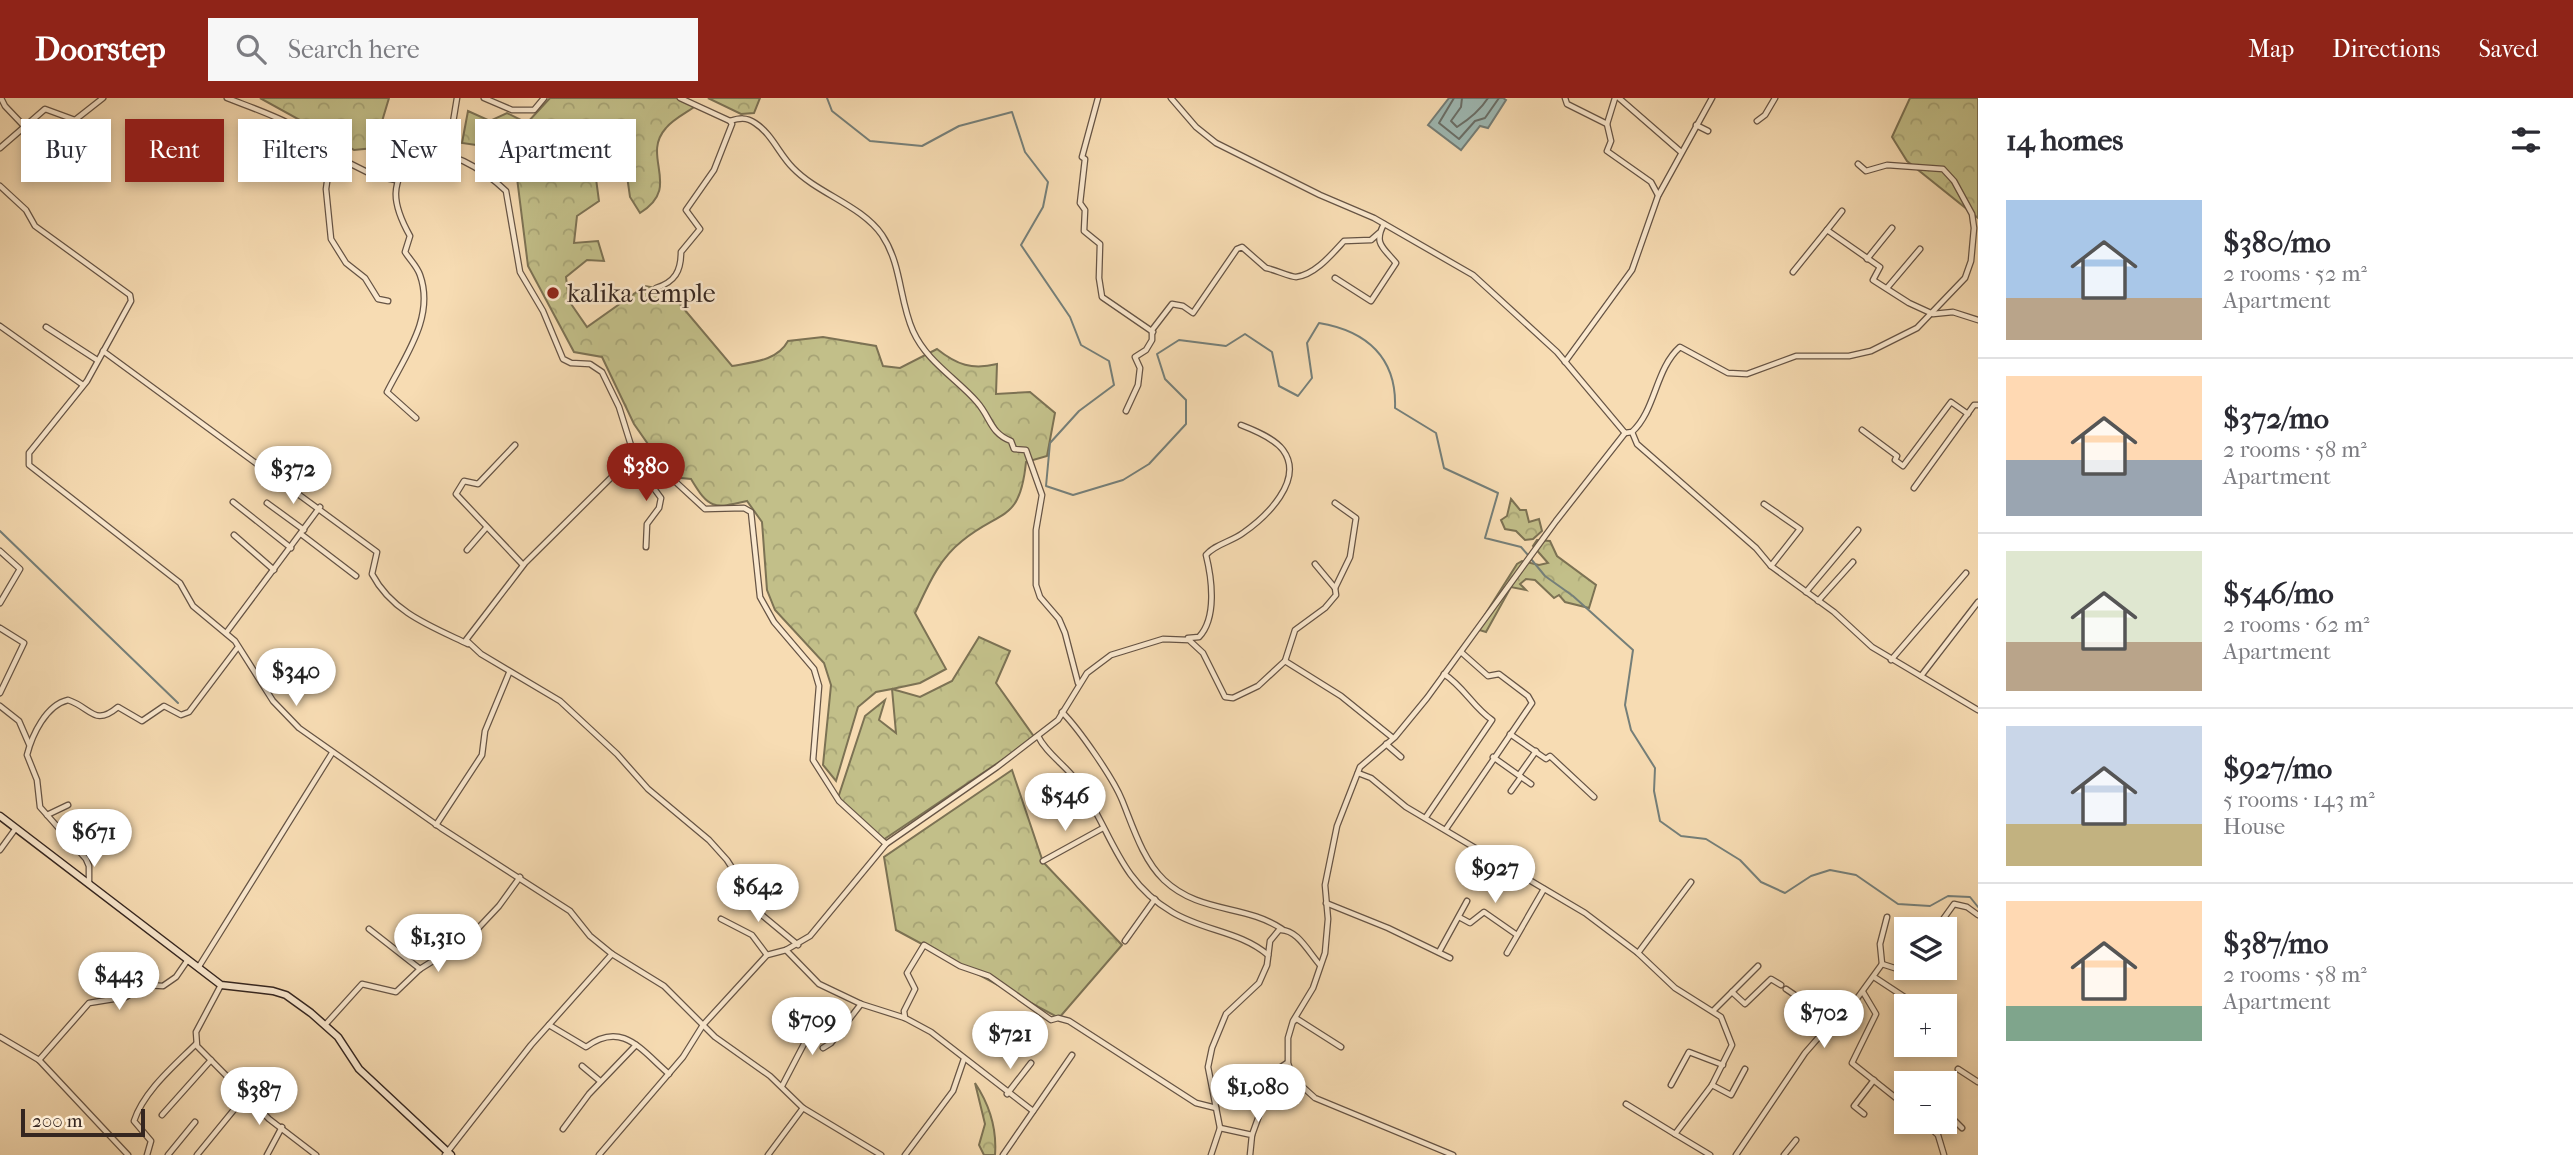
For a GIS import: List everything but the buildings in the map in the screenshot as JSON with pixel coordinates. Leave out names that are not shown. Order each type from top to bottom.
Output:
[{"type":"street","points":[[1,98],[21,122]]},
{"type":"street","points":[[76,119],[103,98]]},
{"type":"street","points":[[227,98],[279,119]]},
{"type":"street","points":[[454,119],[457,98]]},
{"type":"street","points":[[484,98],[512,110],[526,111],[534,110],[544,98]]},
{"type":"street","points":[[680,98],[730,121],[743,117],[753,121],[775,143],[791,166],[819,189],[860,214],[881,233],[896,265],[912,329],[920,345],[931,359],[980,405],[998,436],[1011,441],[1014,449],[1026,450],[1042,495],[1036,530],[1036,585],[1040,597],[1059,619],[1079,684]]},
{"type":"street","points":[[1098,98],[1082,157],[1085,159],[1080,202],[1085,210],[1084,231],[1100,244],[1099,278],[1102,297],[1153,332]]},
{"type":"street","points":[[1171,98],[1196,127],[1216,143],[1384,224],[1474,275],[1565,362],[1625,433]]},
{"type":"street","points":[[1565,98],[1567,104],[1607,124]]},
{"type":"street","points":[[1658,195],[1651,183],[1607,151],[1611,141],[1607,124],[1617,98],[1681,152]]},
{"type":"street","points":[[1565,362],[1632,270],[1658,195],[1712,98]]},
{"type":"street","points":[[1757,121],[1765,115],[1775,98]]},
{"type":"street","points":[[33,119],[45,109],[72,119]]},
{"type":"street","points":[[656,288],[675,277],[682,267],[681,252],[700,229],[686,211],[717,162],[732,124],[730,121]]},
{"type":"street","points":[[1696,125],[1708,131]]},
{"type":"street","points":[[0,148],[21,129]]},
{"type":"street","points":[[461,162],[506,191],[520,272],[543,311],[563,359],[571,363],[590,364],[602,372],[619,407],[633,449],[633,460],[661,498],[659,508],[648,524],[646,547]]},
{"type":"street","points":[[1453,1155],[1315,1098],[1293,1078],[1288,1063],[1287,1049],[1293,1021],[1313,988],[1327,936],[1325,885],[1337,826],[1358,773],[1366,760],[1393,738],[1444,674],[1625,433],[1632,432],[1646,416],[1672,356],[1680,347],[1728,373],[1747,374],[1796,356],[1849,356],[1871,351],[1917,328],[1965,278],[1971,261],[1974,228],[1972,214],[1954,181],[1943,169],[1887,165],[1867,171],[1858,164]]},
{"type":"street","points":[[327,182],[331,239],[346,263],[365,278],[378,299],[388,302]]},
{"type":"street","points":[[396,182],[397,207],[410,236],[405,252],[420,272],[424,308],[412,347],[387,392],[416,418]]},
{"type":"street","points":[[0,186],[26,210],[35,226],[130,295],[131,301],[83,386],[29,453],[29,465],[180,583],[193,606],[238,646],[287,718],[332,753],[436,825],[520,877],[572,914],[590,936],[612,954],[664,986],[703,1025],[782,1086],[803,1108],[881,1155]]},
{"type":"street","points":[[1793,272],[1842,211]]},
{"type":"street","points":[[1126,411],[1138,385],[1140,368],[1135,357],[1146,350],[1153,332],[1172,304],[1183,306],[1193,313],[1237,249],[1242,247],[1266,268],[1273,267],[1295,277],[1311,273],[1344,241],[1371,240],[1384,224]]},
{"type":"street","points":[[1867,258],[1892,228]]},
{"type":"street","points":[[1827,230],[1880,267],[1873,280],[1909,303],[1933,314],[1953,312],[1978,320]]},
{"type":"street","points":[[1335,278],[1368,302],[1372,300],[1396,263],[1380,247],[1379,233]]},
{"type":"street","points":[[1887,288],[1920,249]]},
{"type":"street","points":[[0,326],[83,386]]},
{"type":"street","points":[[46,327],[97,360]]},
{"type":"street","points":[[103,351],[156,392],[320,507],[376,552],[372,573],[390,600],[423,624],[469,644],[509,673],[560,701],[617,754],[648,789],[709,840],[727,860],[763,916],[798,945]]},
{"type":"street","points":[[1862,430],[1897,456],[1895,460],[1903,466],[1951,402],[1968,414]]},
{"type":"street","points":[[1914,488],[1974,405],[1978,405]]},
{"type":"street","points":[[599,1155],[668,1074],[703,1025],[767,955],[798,945],[819,927],[886,844],[1058,720],[1079,684],[1111,654],[1163,639],[1199,637],[1210,621],[1207,552],[1244,532],[1285,489],[1289,480],[1287,460],[1281,448],[1241,425]]},
{"type":"street","points":[[1632,432],[1637,444],[1756,548],[1771,566],[1891,660],[1978,709]]},
{"type":"street","points":[[515,445],[478,484],[464,481],[457,497],[523,565]]},
{"type":"street","points":[[633,449],[642,450],[705,509],[744,508],[751,512],[760,597],[774,622],[814,669],[819,686],[813,760],[839,801],[886,844]]},
{"type":"street","points":[[469,644],[468,635],[523,565],[633,460]]},
{"type":"street","points":[[233,502],[291,548]]},
{"type":"street","points":[[267,503],[356,576]]},
{"type":"street","points":[[1335,503],[1356,518],[1350,558],[1335,588]]},
{"type":"street","points":[[1764,504],[1800,529],[1771,566]]},
{"type":"street","points":[[226,633],[320,507]]},
{"type":"street","points":[[467,550],[486,528]]},
{"type":"street","points":[[1806,592],[1858,530]]},
{"type":"street","points":[[234,535],[274,570]]},
{"type":"street","points":[[0,551],[20,569],[0,603]]},
{"type":"street","points":[[1818,601],[1853,562]]},
{"type":"street","points":[[1184,639],[1194,643],[1203,653],[1225,696],[1233,698],[1258,686],[1286,661],[1295,630],[1336,595],[1335,588],[1315,564]]},
{"type":"street","points":[[1891,660],[1966,573]]},
{"type":"street","points":[[1921,676],[1978,602]]},
{"type":"street","points":[[0,628],[23,641],[24,646],[0,693]]},
{"type":"street","points":[[29,744],[49,712],[65,700],[72,701],[99,718],[106,717],[118,707],[142,721],[164,706],[181,715],[189,712],[238,646]]},
{"type":"street","points":[[1446,829],[1531,701],[1499,674],[1488,676],[1461,652]]},
{"type":"street","points":[[1286,661],[1341,696],[1393,738]]},
{"type":"street","points":[[436,825],[482,755],[485,731],[509,673]]},
{"type":"street","points":[[1426,817],[1492,720],[1476,709],[1458,683],[1444,674]]},
{"type":"street","points":[[0,706],[19,721],[29,744],[28,761],[37,780],[39,804],[86,859],[89,882]]},
{"type":"street","points":[[1062,711],[1082,732],[1117,791],[1138,839],[1163,879],[1199,903],[1244,914],[1282,929],[1304,945],[1320,965]]},
{"type":"street","points":[[1510,734],[1546,759],[1550,756],[1594,797]]},
{"type":"street","points":[[1038,736],[1076,780],[1093,806],[1128,874],[1176,914],[1247,939],[1268,955]]},
{"type":"street","points":[[1386,744],[1401,757]]},
{"type":"street","points":[[1511,790],[1536,751]]},
{"type":"street","points":[[198,968],[332,753]]},
{"type":"street","points":[[1493,757],[1531,784]]},
{"type":"street","points":[[1358,773],[1585,913],[1638,953],[1675,988],[1721,1017],[1731,1045],[1713,1084],[1675,1134]]},
{"type":"street","points":[[46,815],[68,805]]},
{"type":"street","points":[[0,816],[221,985],[260,988],[286,995],[326,1025],[338,1037],[359,1069],[448,1154],[549,1025],[612,954]]},
{"type":"street","points":[[0,850],[16,828]]},
{"type":"street","points":[[1042,861],[1103,828]]},
{"type":"street","points":[[326,1025],[362,985],[397,992],[420,969],[448,954],[468,939],[499,906],[520,877]]},
{"type":"street","points":[[1638,953],[1690,882]]},
{"type":"street","points":[[1507,953],[1544,889]]},
{"type":"street","points":[[1125,941],[1156,899]]},
{"type":"street","points":[[1438,953],[1467,901]]},
{"type":"street","points":[[1326,903],[1450,958]]},
{"type":"street","points":[[1945,917],[1954,904],[1967,907],[1978,915]]},
{"type":"street","points":[[1459,917],[1470,923],[1484,912],[1517,935]]},
{"type":"street","points":[[1732,992],[1745,1004],[1771,979],[1833,1021],[1840,1022],[1882,964],[1880,944],[1887,917]]},
{"type":"street","points":[[721,919],[752,935],[767,955]]},
{"type":"street","points":[[369,929],[420,969]]},
{"type":"street","points":[[1211,1155],[1220,1128],[1208,1067],[1212,1048],[1226,1014],[1259,983],[1273,936],[1282,929]]},
{"type":"street","points":[[905,1018],[904,1011],[915,989],[907,973],[924,945],[960,966],[989,976],[1051,1020],[1069,1021],[1196,1102],[1216,1108]]},
{"type":"street","points":[[786,950],[819,984],[861,1004],[905,1018],[931,1032],[1007,1094],[1033,1111]]},
{"type":"street","points":[[39,1060],[89,1003],[126,997],[145,985],[163,986],[176,977],[187,961]]},
{"type":"street","points":[[1882,964],[1894,968]]},
{"type":"street","points":[[1713,1011],[1758,966]]},
{"type":"street","points":[[1874,977],[1900,994]]},
{"type":"street","points":[[221,985],[196,1032],[196,1044],[269,1119],[316,1155]]},
{"type":"street","points":[[1863,992],[1876,1014],[1852,1063],[1894,1096]]},
{"type":"street","points":[[823,1048],[831,1043],[861,1004]]},
{"type":"street","points":[[782,1086],[805,1042],[810,1015]]},
{"type":"street","points":[[1293,1021],[1297,1019],[1341,1047]]},
{"type":"street","points":[[1736,1155],[1805,1053],[1833,1021]]},
{"type":"street","points":[[549,1025],[583,1046],[601,1036],[613,1034],[636,1045],[668,1074]]},
{"type":"street","points":[[1,1040],[39,1060],[128,1155]]},
{"type":"street","points":[[147,1155],[151,1142],[134,1121],[137,1112],[149,1094],[196,1044]]},
{"type":"street","points":[[563,1129],[600,1081],[636,1045]]},
{"type":"street","points":[[1671,1085],[1689,1052],[1723,1065]]},
{"type":"street","points":[[1003,1155],[1072,1055]]},
{"type":"street","points":[[905,1155],[953,1091],[964,1059]]},
{"type":"street","points":[[162,1115],[211,1060]]},
{"type":"street","points":[[1007,1094],[1031,1063]]},
{"type":"street","points":[[1250,1155],[1252,1135],[1256,1132],[1256,1116],[1281,1067],[1288,1063]]},
{"type":"street","points":[[582,1066],[600,1081]]},
{"type":"street","points":[[1713,1084],[1731,1095],[1745,1069]]},
{"type":"street","points":[[1958,1069],[1978,1082]]},
{"type":"street","points":[[1864,1114],[1854,1106],[1874,1080]]},
{"type":"street","points":[[197,1155],[246,1095]]},
{"type":"street","points":[[1626,1104],[1710,1155]]},
{"type":"street","points":[[768,1155],[803,1108]]},
{"type":"street","points":[[168,1155],[195,1122]]},
{"type":"street","points":[[1957,1122],[1962,1128]]},
{"type":"street","points":[[267,1155],[282,1128]]},
{"type":"street","points":[[1220,1128],[1252,1135]]},
{"type":"street","points":[[1937,1134],[1944,1155]]},
{"type":"street","points":[[1784,1155],[1796,1140]]},
{"type":"green space","points":[[260,98],[389,98],[383,119],[366,119],[366,149],[352,149],[352,119],[298,119]]},
{"type":"green space","points":[[550,98],[679,98],[697,105],[669,125],[659,139],[659,193],[640,213],[630,197],[628,182],[636,182],[636,119],[531,119]]},
{"type":"green space","points":[[708,98],[760,98],[754,113],[741,114]]},
{"type":"green space","points":[[1910,98],[1978,98],[1978,218],[1907,161],[1892,137]]},
{"type":"green space","points":[[468,111],[486,119],[475,119],[475,145],[462,143]]},
{"type":"green space","points":[[507,113],[519,119],[494,119]]},
{"type":"green space","points":[[518,182],[596,182],[599,201],[577,216],[574,243],[598,241],[604,261],[587,260],[566,277],[569,301],[587,327],[645,286],[668,290],[732,366],[771,357],[788,341],[823,337],[876,346],[883,366],[900,368],[937,349],[965,365],[997,364],[996,394],[1030,392],[1055,413],[1047,456],[1026,462],[1019,496],[1013,505],[962,541],[946,556],[915,613],[946,669],[920,683],[876,692],[858,707],[836,781],[823,765],[831,685],[824,663],[775,610],[767,590],[762,522],[747,501],[726,505],[713,504],[703,496],[691,479],[671,477],[634,424],[602,357],[574,352],[528,266]]},
{"type":"green space","points":[[1511,499],[1520,510],[1526,510],[1529,522],[1539,519],[1542,531],[1533,539],[1525,540],[1516,531],[1505,529],[1501,520],[1507,516]]},
{"type":"green space","points":[[1537,540],[1550,541],[1557,556],[1596,585],[1589,608],[1565,602],[1559,595],[1554,598],[1535,580],[1526,579],[1520,584],[1526,590],[1511,587],[1486,632],[1476,629],[1517,564],[1522,561],[1539,565],[1548,563],[1533,546]]},
{"type":"green space","points":[[979,637],[1010,651],[996,683],[1035,738],[883,840],[838,798],[865,716],[885,700],[879,720],[896,733],[892,689],[920,697],[952,681]]},
{"type":"green space","points":[[1012,770],[1043,862],[1122,945],[1059,1018],[896,930],[884,857]]},
{"type":"green space","points":[[975,1083],[991,1117],[995,1155],[984,1155],[979,1145],[985,1124]]},
{"type":"water","points":[[1449,98],[1506,100],[1488,128],[1480,126],[1461,150],[1428,125]]},
{"type":"waterway","points":[[827,98],[832,111],[870,141],[922,146],[959,126],[1012,112],[1025,152],[1048,182],[1043,207],[1021,245],[1070,317],[1081,345],[1109,361],[1114,385],[1079,411],[1050,443],[1046,486],[1073,495],[1123,480],[1149,464],[1186,424],[1186,400],[1165,379],[1157,354],[1179,340],[1226,346],[1245,334],[1272,352],[1279,386],[1298,396],[1312,378],[1307,343],[1319,323],[1351,333],[1376,350],[1391,375],[1395,408],[1436,433],[1444,468],[1498,493],[1485,538],[1521,547],[1528,555]]},
{"type":"waterway","points":[[0,531],[178,703]]},
{"type":"waterway","points":[[1531,559],[1545,576],[1573,596],[1633,650],[1625,705],[1631,730],[1655,768],[1654,791],[1660,821],[1681,836],[1706,839],[1740,860],[1761,882],[1785,893],[1811,876],[1830,870],[1856,875],[1898,904],[1930,906],[1948,896],[1970,897],[1978,907]]},
{"type":"place","name":"kalika temple","points":[[553,293]]}]
